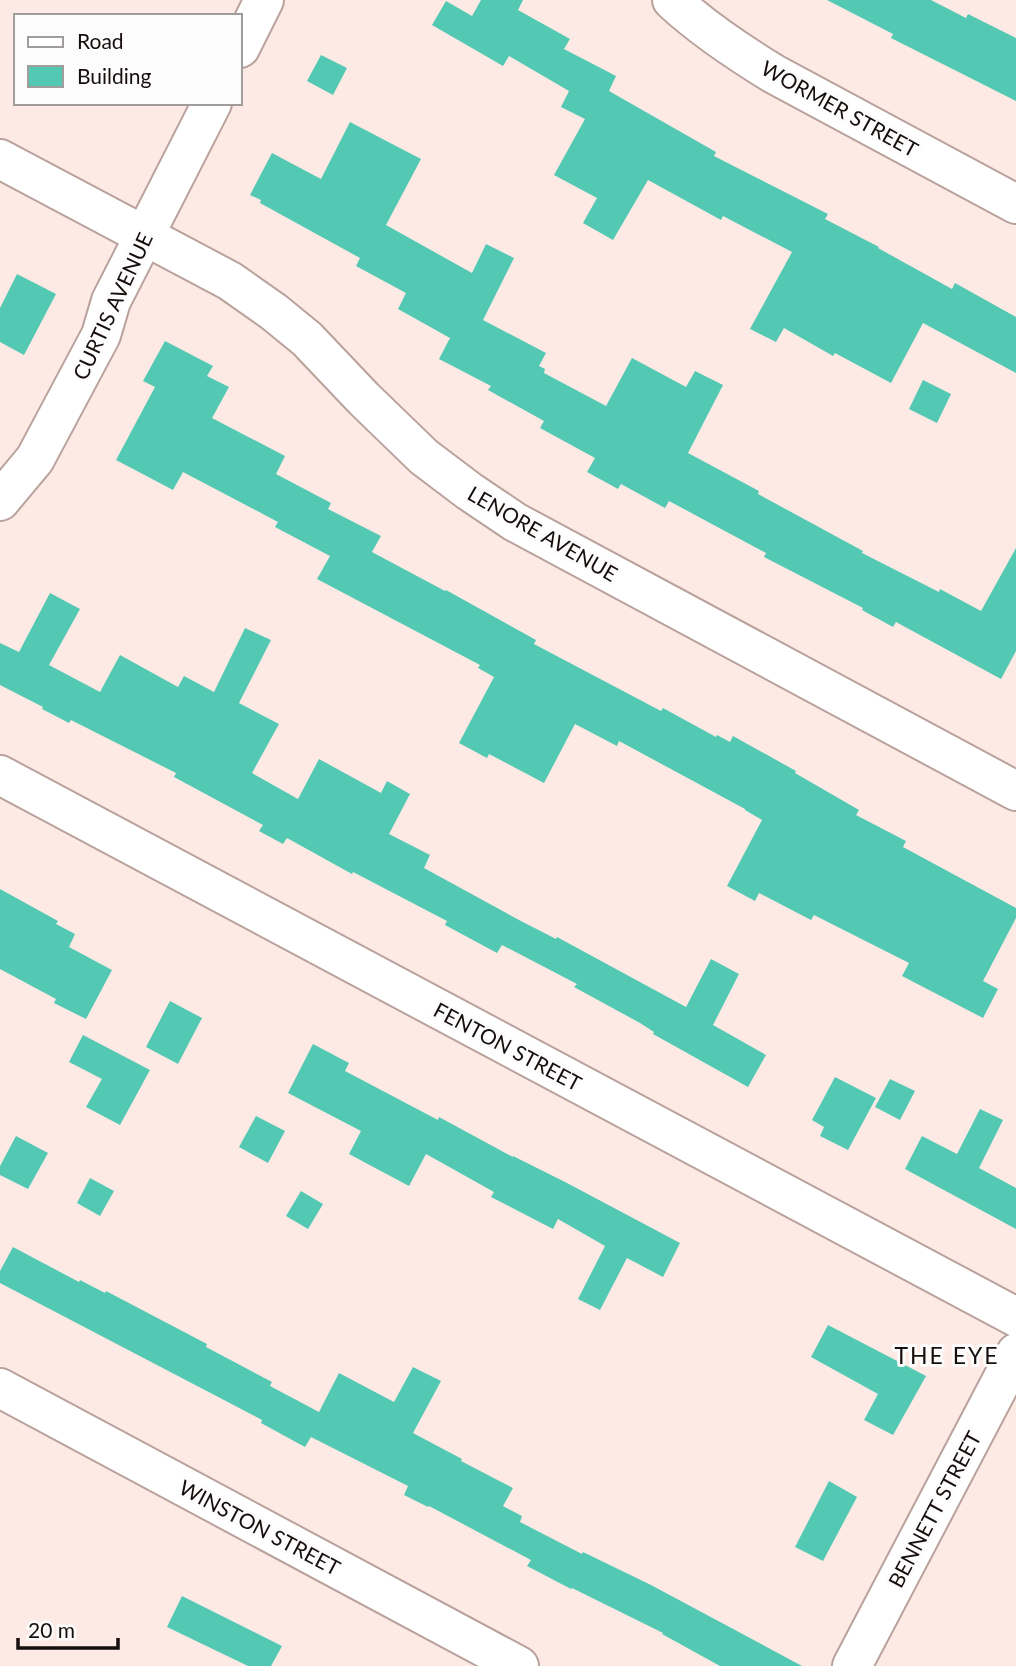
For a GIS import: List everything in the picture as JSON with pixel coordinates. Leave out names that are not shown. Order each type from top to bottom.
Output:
[{"type":"street","points":[[242,44],[264,0]]},
{"type":"street","name":"WORMER STREET","points":[[672,0],[691,18],[737,52],[1016,204]]},
{"type":"street","name":"CURTIS AVENUE","points":[[0,501],[35,459],[67,401],[101,335],[111,301],[211,105]]},
{"type":"street","name":"LENORE AVENUE","points":[[0,159],[230,281],[274,312],[307,339],[364,400],[424,457],[515,522],[1016,791]]},
{"type":"street","name":"FENTON STREET","points":[[0,775],[1016,1317]]},
{"type":"street","name":"BENNETT STREET","points":[[852,1666],[1016,1353]]},
{"type":"street","name":"WINSTON STREET","points":[[0,1388],[519,1666]]},
{"type":"building","points":[[481,0],[523,0],[518,10],[570,39],[564,49],[616,76],[609,91],[716,152],[714,156],[828,214],[825,219],[952,289],[955,283],[1016,317],[1016,373],[923,323],[891,383],[835,353],[833,356],[784,328],[776,342],[750,329],[792,252],[723,216],[721,220],[648,180],[613,240],[583,223],[597,198],[554,175],[585,119],[561,107],[569,91],[509,56],[503,66],[432,25],[446,1],[472,16]]},
{"type":"building","points":[[827,0],[931,0],[966,18],[968,14],[1016,38],[1016,101],[891,38],[893,34]]},
{"type":"building","points":[[321,55],[347,68],[333,95],[307,81]]},
{"type":"building","points":[[350,122],[421,159],[386,225],[472,273],[486,244],[514,258],[483,320],[546,353],[539,366],[545,369],[544,373],[606,406],[632,358],[686,387],[695,371],[723,385],[688,453],[759,491],[758,494],[863,551],[862,553],[981,611],[1016,548],[1016,651],[1001,679],[896,622],[893,627],[862,610],[863,608],[764,557],[766,553],[669,501],[665,508],[621,484],[618,489],[587,472],[595,458],[540,428],[544,421],[488,390],[491,386],[439,359],[450,338],[398,309],[406,293],[356,266],[360,258],[250,195],[272,153],[321,179]]},
{"type":"building","points":[[17,274],[56,294],[24,355],[0,342],[0,308]]},
{"type":"building","points":[[165,341],[213,366],[207,376],[229,387],[212,418],[285,456],[276,474],[331,503],[328,509],[381,536],[372,552],[536,640],[534,644],[661,711],[663,708],[730,742],[733,736],[859,810],[856,815],[906,841],[903,847],[1016,908],[1016,918],[983,981],[998,989],[983,1018],[902,976],[909,963],[814,915],[811,920],[759,893],[755,901],[727,886],[762,820],[619,741],[617,746],[575,724],[544,783],[489,754],[487,758],[459,743],[494,677],[478,668],[480,665],[317,579],[330,556],[275,527],[278,522],[183,472],[173,490],[116,460],[155,387],[143,381]]},
{"type":"building","points":[[923,380],[951,394],[937,423],[909,409]]},
{"type":"building","points":[[50,593],[80,609],[49,665],[100,692],[120,655],[178,687],[184,676],[214,692],[245,628],[271,640],[239,703],[279,724],[252,773],[298,799],[319,759],[381,793],[387,781],[410,794],[389,834],[430,855],[424,868],[686,1007],[711,959],[739,974],[713,1025],[766,1055],[748,1087],[574,987],[577,984],[502,945],[497,953],[445,925],[447,921],[287,838],[283,844],[259,831],[263,825],[174,777],[176,773],[71,720],[69,723],[0,685],[0,643],[19,652]]},
{"type":"building","points":[[0,889],[58,921],[56,924],[75,934],[69,947],[112,970],[86,1019],[54,1003],[56,999],[0,969]]},
{"type":"building","points":[[170,1001],[202,1018],[178,1064],[146,1047]]},
{"type":"building","points":[[83,1035],[150,1070],[120,1125],[86,1107],[102,1079],[69,1062]]},
{"type":"building","points":[[313,1044],[349,1063],[345,1071],[680,1243],[663,1277],[627,1258],[600,1310],[578,1299],[605,1246],[558,1219],[553,1229],[491,1197],[494,1192],[426,1154],[409,1186],[349,1154],[361,1131],[288,1093]]},
{"type":"building","points":[[835,1077],[876,1098],[848,1150],[820,1136],[824,1127],[812,1120]]},
{"type":"building","points":[[890,1079],[915,1091],[900,1120],[875,1107]]},
{"type":"building","points":[[980,1109],[1003,1120],[979,1168],[1016,1188],[1016,1229],[905,1169],[922,1136],[957,1154]]},
{"type":"building","points":[[256,1116],[285,1131],[268,1163],[239,1147]]},
{"type":"building","points":[[16,1136],[48,1153],[28,1189],[0,1175],[0,1166]]},
{"type":"building","points":[[90,1178],[114,1191],[100,1216],[77,1203]]},
{"type":"building","points":[[301,1191],[323,1204],[308,1229],[286,1216]]},
{"type":"building","points":[[13,1247],[79,1282],[80,1280],[105,1293],[106,1291],[207,1344],[206,1347],[272,1382],[270,1386],[319,1412],[339,1373],[394,1402],[413,1367],[441,1381],[413,1433],[513,1488],[503,1506],[522,1516],[520,1522],[651,1585],[802,1666],[720,1666],[663,1633],[527,1566],[531,1560],[404,1495],[408,1486],[311,1437],[305,1447],[261,1423],[262,1420],[0,1283],[0,1271]]},
{"type":"building","points":[[828,1325],[926,1376],[893,1435],[864,1420],[878,1394],[811,1357]]},
{"type":"building","points":[[829,1481],[857,1497],[823,1561],[795,1547]]},
{"type":"building","points":[[182,1596],[282,1646],[271,1666],[248,1666],[167,1627]]},
{"type":"district","name":"THE EYE","points":[[947,1355]]}]
